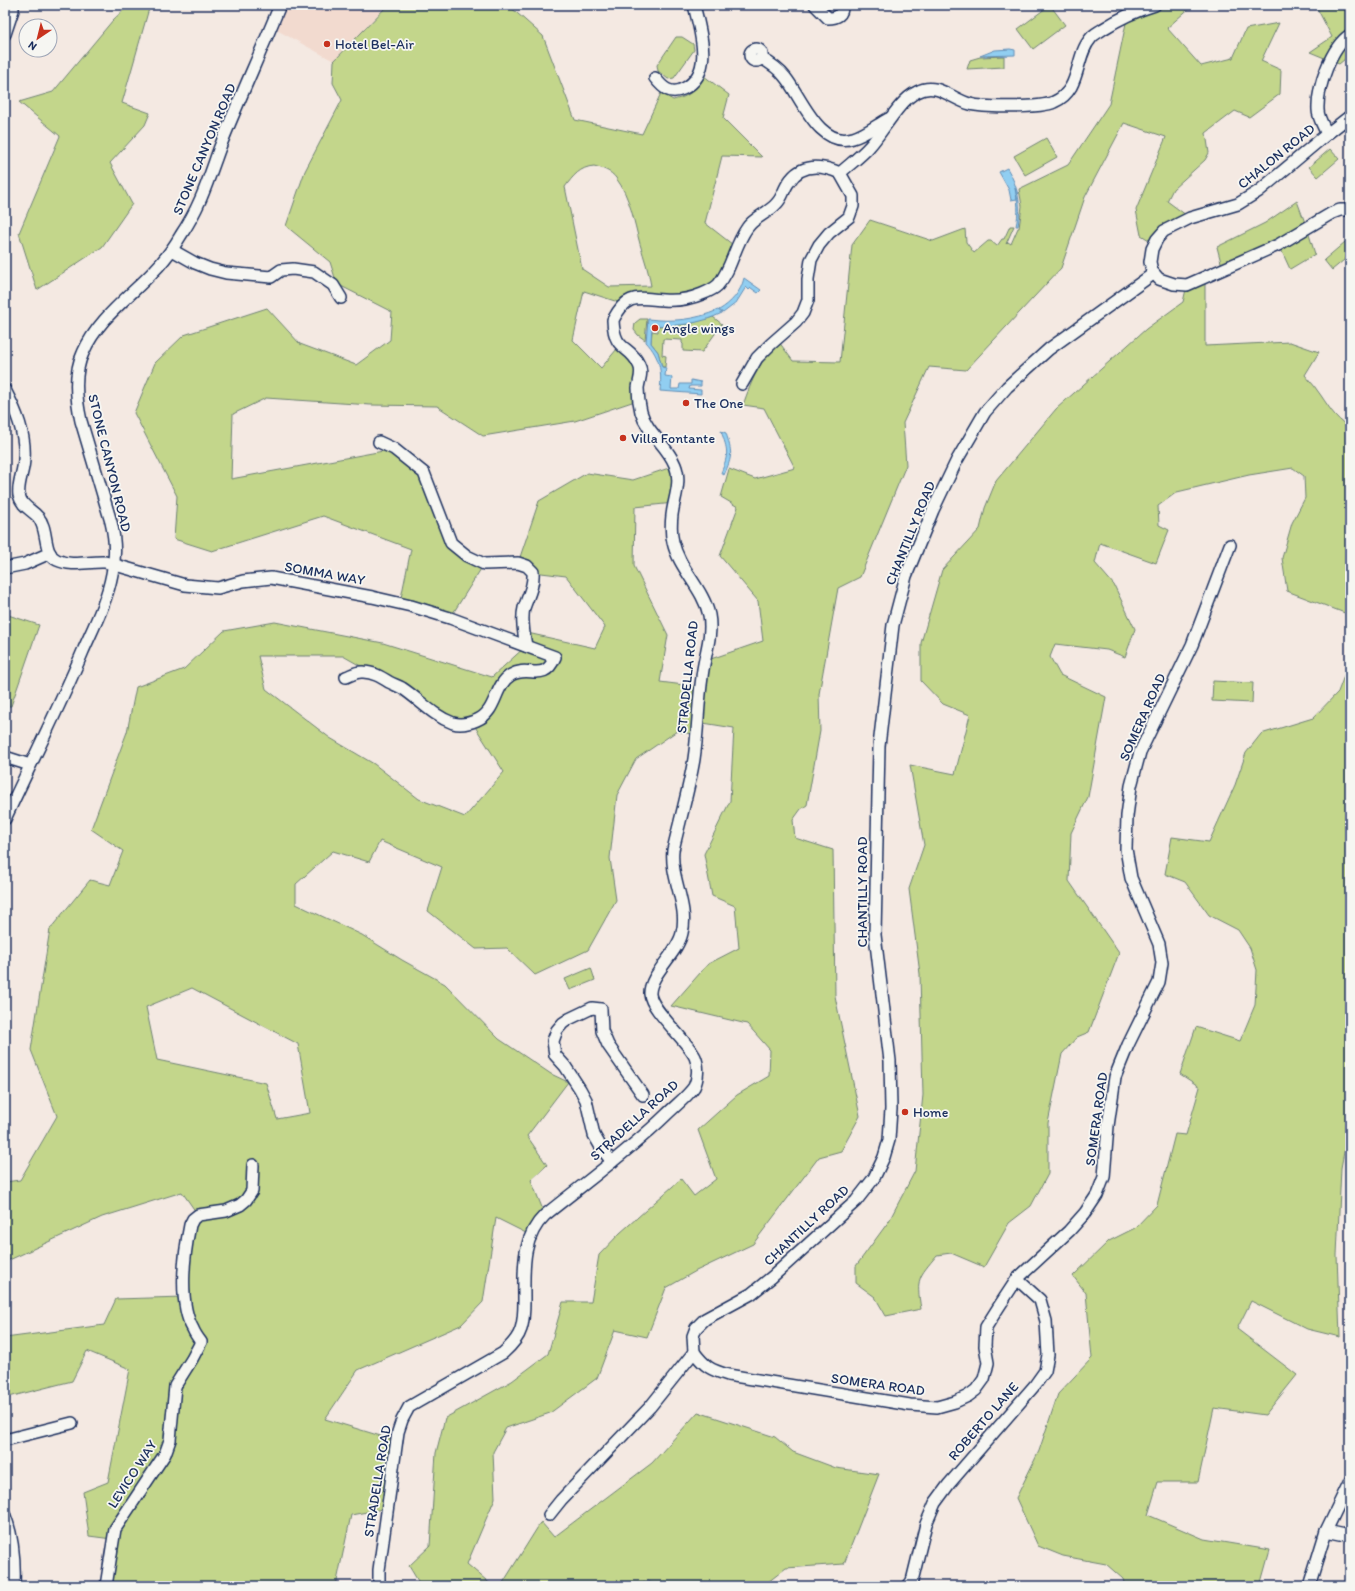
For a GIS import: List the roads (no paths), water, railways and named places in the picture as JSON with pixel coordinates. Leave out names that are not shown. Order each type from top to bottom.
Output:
[{"type":"street","points":[[5,34],[14,10],[13,5]]},
{"type":"street","name":"STONE CANYON ROAD","points":[[5,819],[30,765],[48,732],[98,615],[108,589],[114,564],[114,536],[111,522],[78,407],[76,391],[79,366],[86,346],[101,324],[152,273],[172,250],[198,207],[220,148],[280,5]]},
{"type":"street","points":[[655,78],[663,88],[678,92],[688,87],[700,72],[703,54],[694,5]]},
{"type":"street","points":[[815,5],[828,18],[834,18],[840,15],[843,10],[842,5]]},
{"type":"street","points":[[742,384],[757,358],[770,344],[796,322],[803,312],[808,300],[808,279],[811,260],[818,245],[829,233],[849,217],[853,206],[853,196],[840,173],[869,147],[892,117],[916,92],[926,88],[935,88],[960,100],[981,106],[1044,105],[1055,102],[1072,86],[1085,47],[1090,38],[1116,20],[1130,13],[1155,5]]},
{"type":"street","name":"CHALON ROAD","points":[[1153,274],[1150,262],[1152,249],[1157,238],[1164,231],[1190,218],[1238,204],[1259,191],[1327,134],[1318,112],[1320,86],[1335,52],[1350,35]]},
{"type":"street","points":[[761,58],[777,68],[785,77],[816,124],[827,134],[839,139],[852,139],[892,117]]},
{"type":"street","points":[[1327,134],[1350,116]]},
{"type":"street","name":"STRADELLA ROAD","points":[[379,1586],[379,1570],[398,1432],[409,1407],[503,1353],[516,1339],[521,1330],[524,1318],[524,1260],[526,1247],[537,1222],[652,1129],[689,1093],[698,1077],[695,1058],[660,1012],[650,994],[651,985],[654,978],[677,947],[682,935],[684,924],[672,862],[673,850],[694,758],[702,676],[711,626],[706,604],[678,556],[673,543],[672,516],[678,478],[675,466],[669,454],[647,428],[638,400],[638,387],[641,374],[639,365],[632,355],[620,346],[613,330],[613,320],[623,304],[632,299],[641,297],[678,300],[695,297],[717,287],[728,271],[741,237],[747,227],[754,220],[778,203],[793,176],[802,169],[813,167],[829,168],[840,173]]},
{"type":"street","points":[[1153,274],[1159,279],[1167,282],[1187,285],[1278,245],[1332,213],[1340,210],[1350,210]]},
{"type":"street","points":[[172,250],[210,269],[226,273],[271,277],[281,270],[293,269],[314,272],[333,285],[341,298]]},
{"type":"street","name":"CHANTILLY ROAD","points":[[694,1352],[692,1336],[696,1328],[705,1319],[751,1294],[856,1201],[874,1178],[884,1157],[889,1140],[891,1109],[890,1061],[875,935],[879,746],[893,625],[906,576],[933,510],[957,460],[985,412],[1007,387],[1049,349],[1153,274]]},
{"type":"street","points":[[5,390],[15,409],[22,432],[25,458],[18,489],[20,497],[22,504],[38,517],[42,523],[50,553],[25,564],[5,568]]},
{"type":"street","points":[[379,442],[394,449],[424,473],[451,543],[467,556],[484,564],[518,563],[527,566],[534,572],[532,590],[524,610],[523,632],[526,646]]},
{"type":"street","name":"SOMERA ROAD","points":[[694,1352],[703,1364],[713,1371],[728,1375],[910,1405],[937,1407],[954,1402],[968,1396],[976,1390],[984,1380],[988,1363],[985,1346],[986,1327],[1017,1279],[1069,1231],[1085,1213],[1097,1195],[1104,1177],[1108,1126],[1115,1077],[1128,1045],[1159,982],[1162,963],[1159,944],[1132,878],[1126,849],[1127,816],[1131,786],[1140,752],[1192,645],[1230,545]]},
{"type":"street","name":"SOMMA WAY","points":[[50,553],[52,558],[66,563],[77,564],[92,561],[114,564],[185,585],[218,588],[243,581],[271,578],[372,596],[411,606],[555,657],[550,668],[546,671],[520,672],[513,674],[502,684],[488,712],[478,720],[463,724],[454,723],[438,715],[402,688],[382,677],[364,672],[357,672],[349,676]]},
{"type":"street","points":[[5,758],[30,765]]},
{"type":"street","points":[[612,1162],[594,1135],[586,1100],[565,1066],[556,1055],[553,1041],[557,1030],[569,1019],[592,1008],[601,1009],[602,1031],[608,1045],[643,1095]]},
{"type":"street","name":"LEVICO WAY","points":[[106,1586],[114,1529],[165,1454],[170,1440],[175,1386],[201,1342],[192,1329],[187,1314],[184,1297],[184,1274],[190,1225],[193,1219],[198,1215],[226,1211],[240,1205],[246,1200],[252,1190],[253,1165]]},
{"type":"street","name":"ROBERTO LANE","points":[[908,1586],[912,1581],[926,1524],[935,1503],[949,1484],[1035,1385],[1045,1371],[1048,1355],[1046,1321],[1040,1300],[1017,1279]]},
{"type":"street","points":[[549,1515],[560,1500],[650,1407],[694,1352]]},
{"type":"street","points":[[5,1440],[72,1423]]},
{"type":"street","points":[[1309,1586],[1326,1531],[1350,1481]]},
{"type":"street","points":[[5,1516],[14,1550],[14,1586]]},
{"type":"street","points":[[1326,1531],[1350,1536]]},
{"type":"water","points":[[995,50],[1015,50],[1015,55],[980,56]]},
{"type":"water","points":[[1007,168],[1014,182],[1018,196],[1020,211],[1018,226],[1016,226],[1018,207],[1017,197],[1015,188],[1017,199],[1011,200],[1009,190],[999,172]]},
{"type":"water","points":[[744,278],[761,290],[758,293],[751,288],[749,290],[746,287],[736,303],[723,313],[719,310],[735,297],[741,288]]},
{"type":"water","points":[[718,310],[722,313],[697,322],[670,326],[652,325],[651,343],[658,352],[662,367],[666,368],[665,376],[672,377],[671,389],[679,389],[680,384],[691,384],[691,380],[701,382],[701,386],[690,386],[689,389],[701,390],[701,394],[660,391],[661,377],[659,365],[654,353],[646,342],[648,319],[666,320],[692,318]]},
{"type":"water","points":[[721,431],[726,433],[731,454],[724,475],[721,473],[727,452]]},
{"type":"place","name":"Hotel Bel-Air","points":[[327,44]]},
{"type":"place","name":"Angle wings","points":[[655,328]]},
{"type":"place","name":"The One","points":[[686,403]]},
{"type":"place","name":"Villa Fontante","points":[[623,438]]},
{"type":"place","name":"Home","points":[[905,1112]]}]
